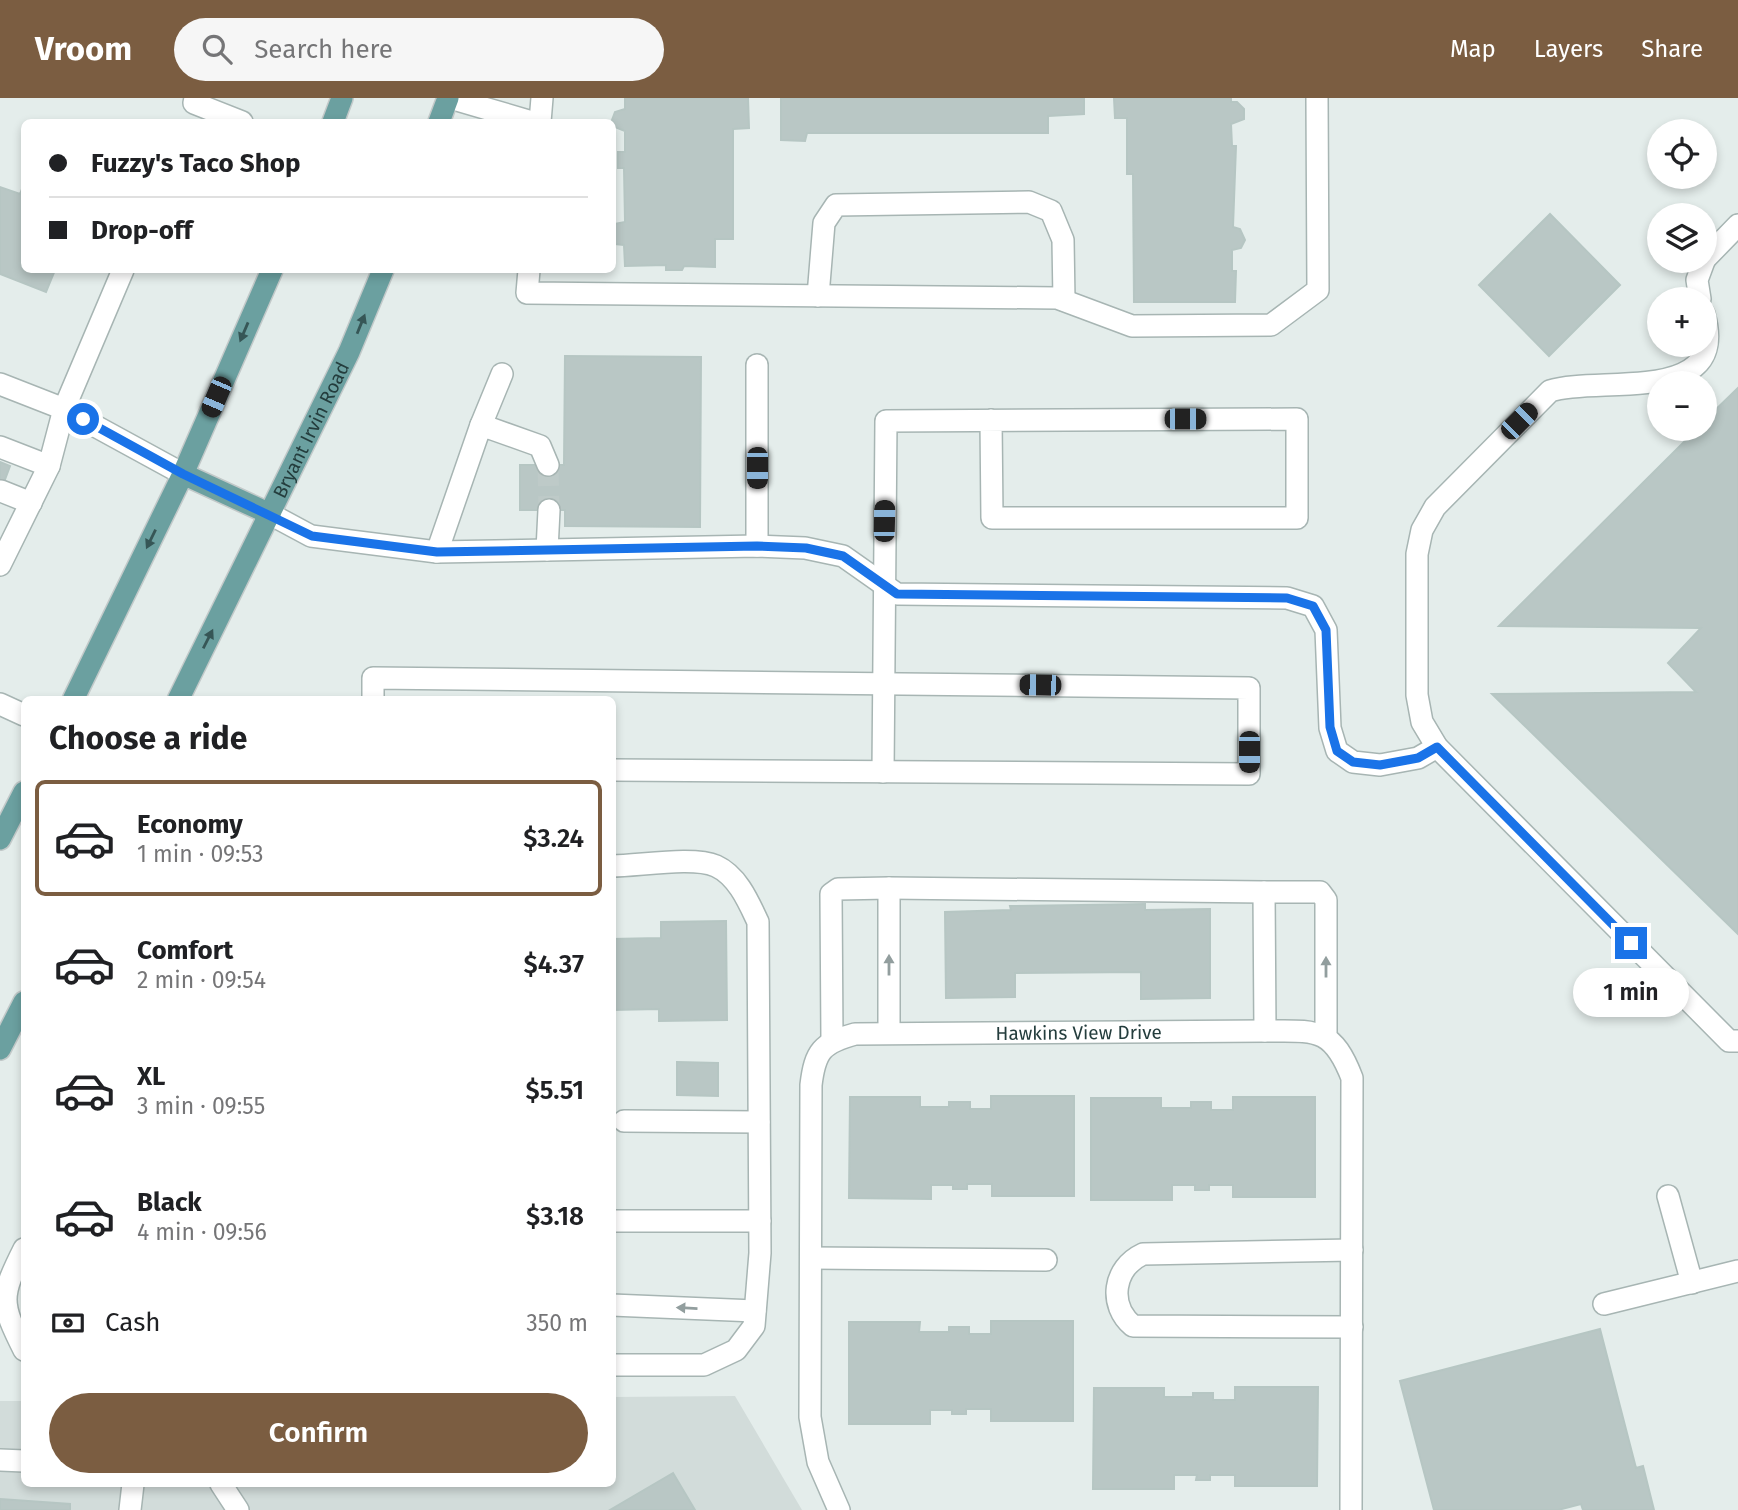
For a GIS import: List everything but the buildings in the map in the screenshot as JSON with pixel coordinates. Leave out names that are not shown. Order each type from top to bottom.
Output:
[{"type":"main road","points":[[334,119],[342,98]]},
{"type":"main road","points":[[440,119],[449,98]]},
{"type":"main road","points":[[75,696],[183,474],[271,273]]},
{"type":"main road","name":"Bryant Irvin Road","points":[[180,696],[349,352],[382,273]]},
{"type":"main road","points":[[183,474],[270,514]]},
{"type":"main road","points":[[0,839],[21,798]]},
{"type":"main road","points":[[0,1049],[18,1028]]},
{"type":"lane","points":[[449,98],[522,119]]},
{"type":"lane","points":[[540,119],[542,98]]},
{"type":"lane","points":[[529,273],[527,293],[1063,300],[1132,326],[1271,325],[1318,290],[1317,98]]},
{"type":"lane","points":[[189,105],[233,119]]},
{"type":"lane","points":[[818,296],[824,223],[836,205],[1029,202],[1051,211],[1063,240],[1063,300]]},
{"type":"lane","points":[[1717,247],[1738,225]]},
{"type":"lane","points":[[0,565],[48,466],[64,409],[122,273]]},
{"type":"lane","points":[[1700,357],[1691,371],[1658,383],[1570,385],[1550,391],[1435,507],[1422,530],[1417,554],[1417,695],[1422,722],[1437,747],[1735,1045]]},
{"type":"lane","points":[[757,365],[757,546]]},
{"type":"lane","points":[[437,552],[481,425],[502,374]]},
{"type":"lane","points":[[0,384],[64,409],[183,474]]},
{"type":"lane","points":[[883,772],[886,421],[991,420],[1297,419],[1297,518],[992,518],[991,420]]},
{"type":"lane","points":[[481,425],[540,446],[548,465]]},
{"type":"lane","points":[[0,447],[48,466]]},
{"type":"lane","points":[[1,491],[31,503]]},
{"type":"lane","points":[[547,550],[549,510]]},
{"type":"lane","points":[[270,514],[312,536],[437,552],[757,546],[806,548],[843,556],[897,594],[1287,598],[1313,606],[1326,630],[1330,727],[1337,751],[1353,762],[1380,765],[1418,758],[1437,747]]},
{"type":"lane","points":[[373,696],[373,678],[1249,688],[1249,774],[616,770]]},
{"type":"lane","points":[[0,704],[21,714]]},
{"type":"lane","points":[[616,866],[692,863],[716,866],[745,893],[758,922],[760,1221],[754,1326],[736,1350],[704,1365],[616,1365]]},
{"type":"lane","points":[[889,888],[889,1033]]},
{"type":"lane","points":[[839,1510],[818,1462],[810,1417],[811,1085],[814,1060],[832,1040],[831,894],[838,889],[889,888],[1320,892],[1326,900],[1325,1035],[1342,1053],[1352,1078],[1351,1510]]},
{"type":"lane","points":[[1264,892],[1265,1031]]},
{"type":"lane","name":"Hawkins View Drive","points":[[832,1040],[855,1034],[889,1033],[1299,1031],[1325,1035]]},
{"type":"lane","points":[[624,1121],[759,1122]]},
{"type":"lane","points":[[1668,1196],[1692,1283]]},
{"type":"lane","points":[[616,1221],[760,1221]]},
{"type":"lane","points":[[1352,1250],[1143,1254],[1125,1265],[1118,1276],[1119,1308],[1124,1319],[1133,1326],[1352,1327]]},
{"type":"lane","points":[[21,1255],[4,1287],[5,1317],[21,1345]]},
{"type":"lane","points":[[811,1258],[1046,1260]]},
{"type":"lane","points":[[1604,1304],[1738,1271]]},
{"type":"lane","points":[[616,1305],[755,1311]]},
{"type":"lane","points":[[0,1460],[21,1461]]},
{"type":"lane","points":[[130,1510],[133,1487]]},
{"type":"lane","points":[[223,1487],[238,1510]]},
{"type":"shaded area","points":[[735,1396],[802,1510],[0,1510],[0,1401],[21,1401],[21,1487],[616,1487],[616,1397]]},
{"type":"tunnel","points":[[548,465],[549,510]]},
{"type":"route","points":[[83,419],[183,474],[312,536],[437,552],[757,546],[806,548],[843,556],[897,594],[1287,598],[1313,606],[1326,630],[1330,727],[1337,751],[1353,762],[1380,765],[1418,758],[1437,747],[1631,943]]}]
